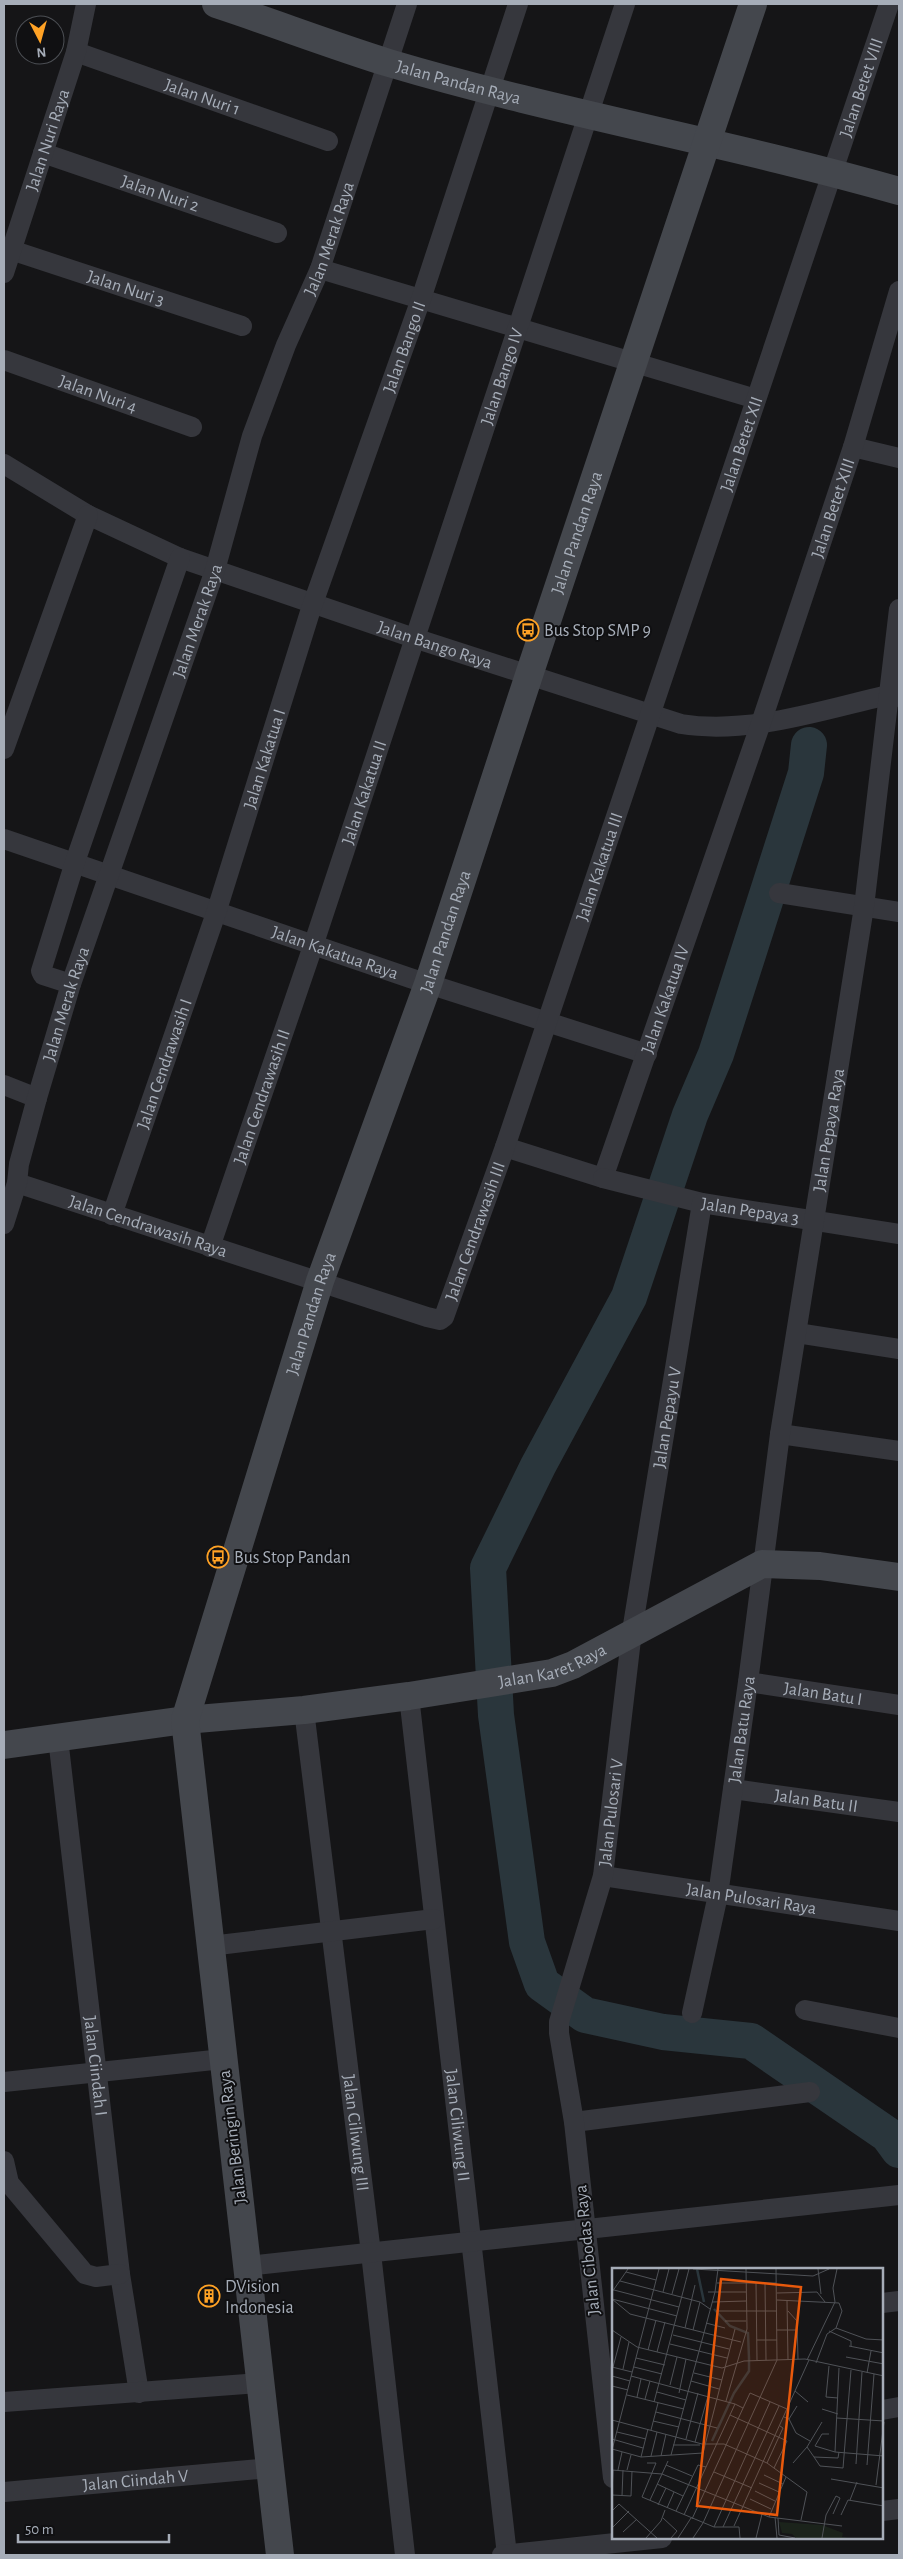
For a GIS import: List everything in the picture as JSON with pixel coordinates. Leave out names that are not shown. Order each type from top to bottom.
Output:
[{"type":"street","name":"Jalan Nuri Raya","points":[[4,274],[76,52],[86,4]]},
{"type":"street","name":"Jalan Pandan Raya","points":[[216,4],[388,62],[589,115],[832,172],[899,191]]},
{"type":"street","name":"Jalan Merak Raya","points":[[17,1184],[19,1164],[71,984],[92,869],[215,570],[252,436],[286,345],[320,269],[407,4]]},
{"type":"street","name":"Jalan Bango II","points":[[313,604],[421,299],[518,4]]},
{"type":"street","name":"Jalan Bango IV","points":[[414,638],[625,4]]},
{"type":"street","name":"Jalan Pandan Raya","points":[[184,1720],[320,1281],[428,984],[753,4]]},
{"type":"street","name":"Jalan Betet VIII","points":[[832,172],[889,4]]},
{"type":"street","name":"Jalan Nuri 1","points":[[76,52],[328,141]]},
{"type":"street","name":"Jalan Nuri 2","points":[[43,154],[277,232]]},
{"type":"street","name":"Jalan Betet XII","points":[[651,714],[832,172]]},
{"type":"street","name":"Jalan Nuri 3","points":[[12,250],[242,326]]},
{"type":"street","points":[[320,269],[756,399]]},
{"type":"street","name":"Jalan Betet XIII","points":[[761,723],[853,447],[899,291]]},
{"type":"street","name":"Jalan Nuri 4","points":[[4,360],[192,428]]},
{"type":"street","points":[[853,447],[899,458]]},
{"type":"street","name":"Jalan Bango Raya","points":[[4,464],[88,515],[180,558],[414,638],[681,724],[701,727],[761,723],[894,696]]},
{"type":"street","points":[[4,749],[88,515]]},
{"type":"street","points":[[71,984],[43,975],[41,971],[92,869],[180,558]]},
{"type":"street","name":"Jalan Kakatua I","points":[[216,913],[313,604]]},
{"type":"street","name":"Jalan Pepaya Raya","points":[[762,1564],[812,1221],[864,907],[894,696],[899,609]]},
{"type":"street","name":"Jalan Kakatua II","points":[[313,946],[414,638]]},
{"type":"street","name":"Jalan Kakatua III","points":[[547,1020],[651,714]]},
{"type":"street","name":"Jalan Kakatua IV","points":[[603,1178],[648,1054],[761,723]]},
{"type":"street","name":"Jalan Kakatua Raya","points":[[4,839],[313,946],[648,1054]]},
{"type":"street","points":[[779,893],[899,912]]},
{"type":"street","name":"Jalan Cendrawasih I","points":[[112,1215],[216,913]]},
{"type":"street","name":"Jalan Cendrawasih II","points":[[210,1247],[313,946]]},
{"type":"street","name":"Jalan Cendrawasih III","points":[[320,1281],[427,1317],[443,1318],[505,1147],[547,1020]]},
{"type":"street","points":[[4,1085],[37,1098]]},
{"type":"street","points":[[505,1147],[603,1178]]},
{"type":"street","name":"Jalan Pepaya 3","points":[[603,1178],[702,1203],[899,1234]]},
{"type":"street","points":[[4,1224],[17,1184]]},
{"type":"street","name":"Jalan Cendrawasih Raya","points":[[17,1184],[320,1281]]},
{"type":"street","name":"Jalan Pepayu V","points":[[632,1632],[702,1203]]},
{"type":"street","points":[[797,1333],[899,1349]]},
{"type":"street","points":[[780,1434],[899,1451]]},
{"type":"street","name":"Jalan Karet Raya","points":[[4,1745],[184,1720],[304,1710],[410,1696],[552,1673],[572,1665],[762,1564],[820,1566],[899,1577]]},
{"type":"street","name":"Jalan Batu Raya","points":[[692,2014],[718,1895],[748,1682],[762,1564]]},
{"type":"street","name":"Jalan Pulosari V","points":[[559,2022],[603,1876],[632,1632]]},
{"type":"street","name":"Jalan Batu I","points":[[748,1682],[899,1704]]},
{"type":"street","name":"Jalan Ciliwung II","points":[[410,1696],[508,2555]]},
{"type":"street","name":"Jalan Ciliwung III","points":[[304,1710],[371,2253],[405,2555]]},
{"type":"street","name":"Jalan Beringin Raya","points":[[184,1720],[280,2555]]},
{"type":"street","name":"Jalan Ciindah I","points":[[58,1738],[120,2274],[139,2393]]},
{"type":"street","name":"Jalan Batu II","points":[[733,1789],[899,1812]]},
{"type":"street","name":"Jalan Pulosari Raya","points":[[603,1876],[899,1921]]},
{"type":"street","points":[[210,1946],[434,1919]]},
{"type":"street","points":[[805,2010],[899,2028]]},
{"type":"street","name":"Jalan Cibodas Raya","points":[[559,2022],[559,2033],[574,2122],[584,2229],[605,2336],[612,2460]]},
{"type":"street","points":[[4,2082],[223,2059]]},
{"type":"street","points":[[574,2122],[810,2092]]},
{"type":"street","points":[[4,2161],[10,2183],[85,2274],[96,2277],[120,2274]]},
{"type":"street","points":[[247,2266],[899,2195]]},
{"type":"street","points":[[883,2303],[899,2301]]},
{"type":"street","points":[[4,2402],[260,2383]]},
{"type":"street","points":[[883,2410],[899,2408]]},
{"type":"street","name":"Jalan Ciindah V","points":[[4,2492],[269,2468]]},
{"type":"street","points":[[883,2512],[899,2509]]},
{"type":"street","points":[[502,2555],[621,2545],[656,2539]]},
{"type":"waterway","points":[[809,745],[806,773],[716,1054],[690,1115],[629,1297],[538,1466],[488,1568],[496,1715],[527,1942],[542,1984],[585,2015],[663,2032],[751,2041],[888,2135],[899,2150]]},
{"type":"place","name":"Bus Stop SMP 9","points":[[528,630]]},
{"type":"place","name":"Bus Stop Pandan","points":[[218,1557]]},
{"type":"place","name":"DVision Indonesia","points":[[209,2296]]}]
